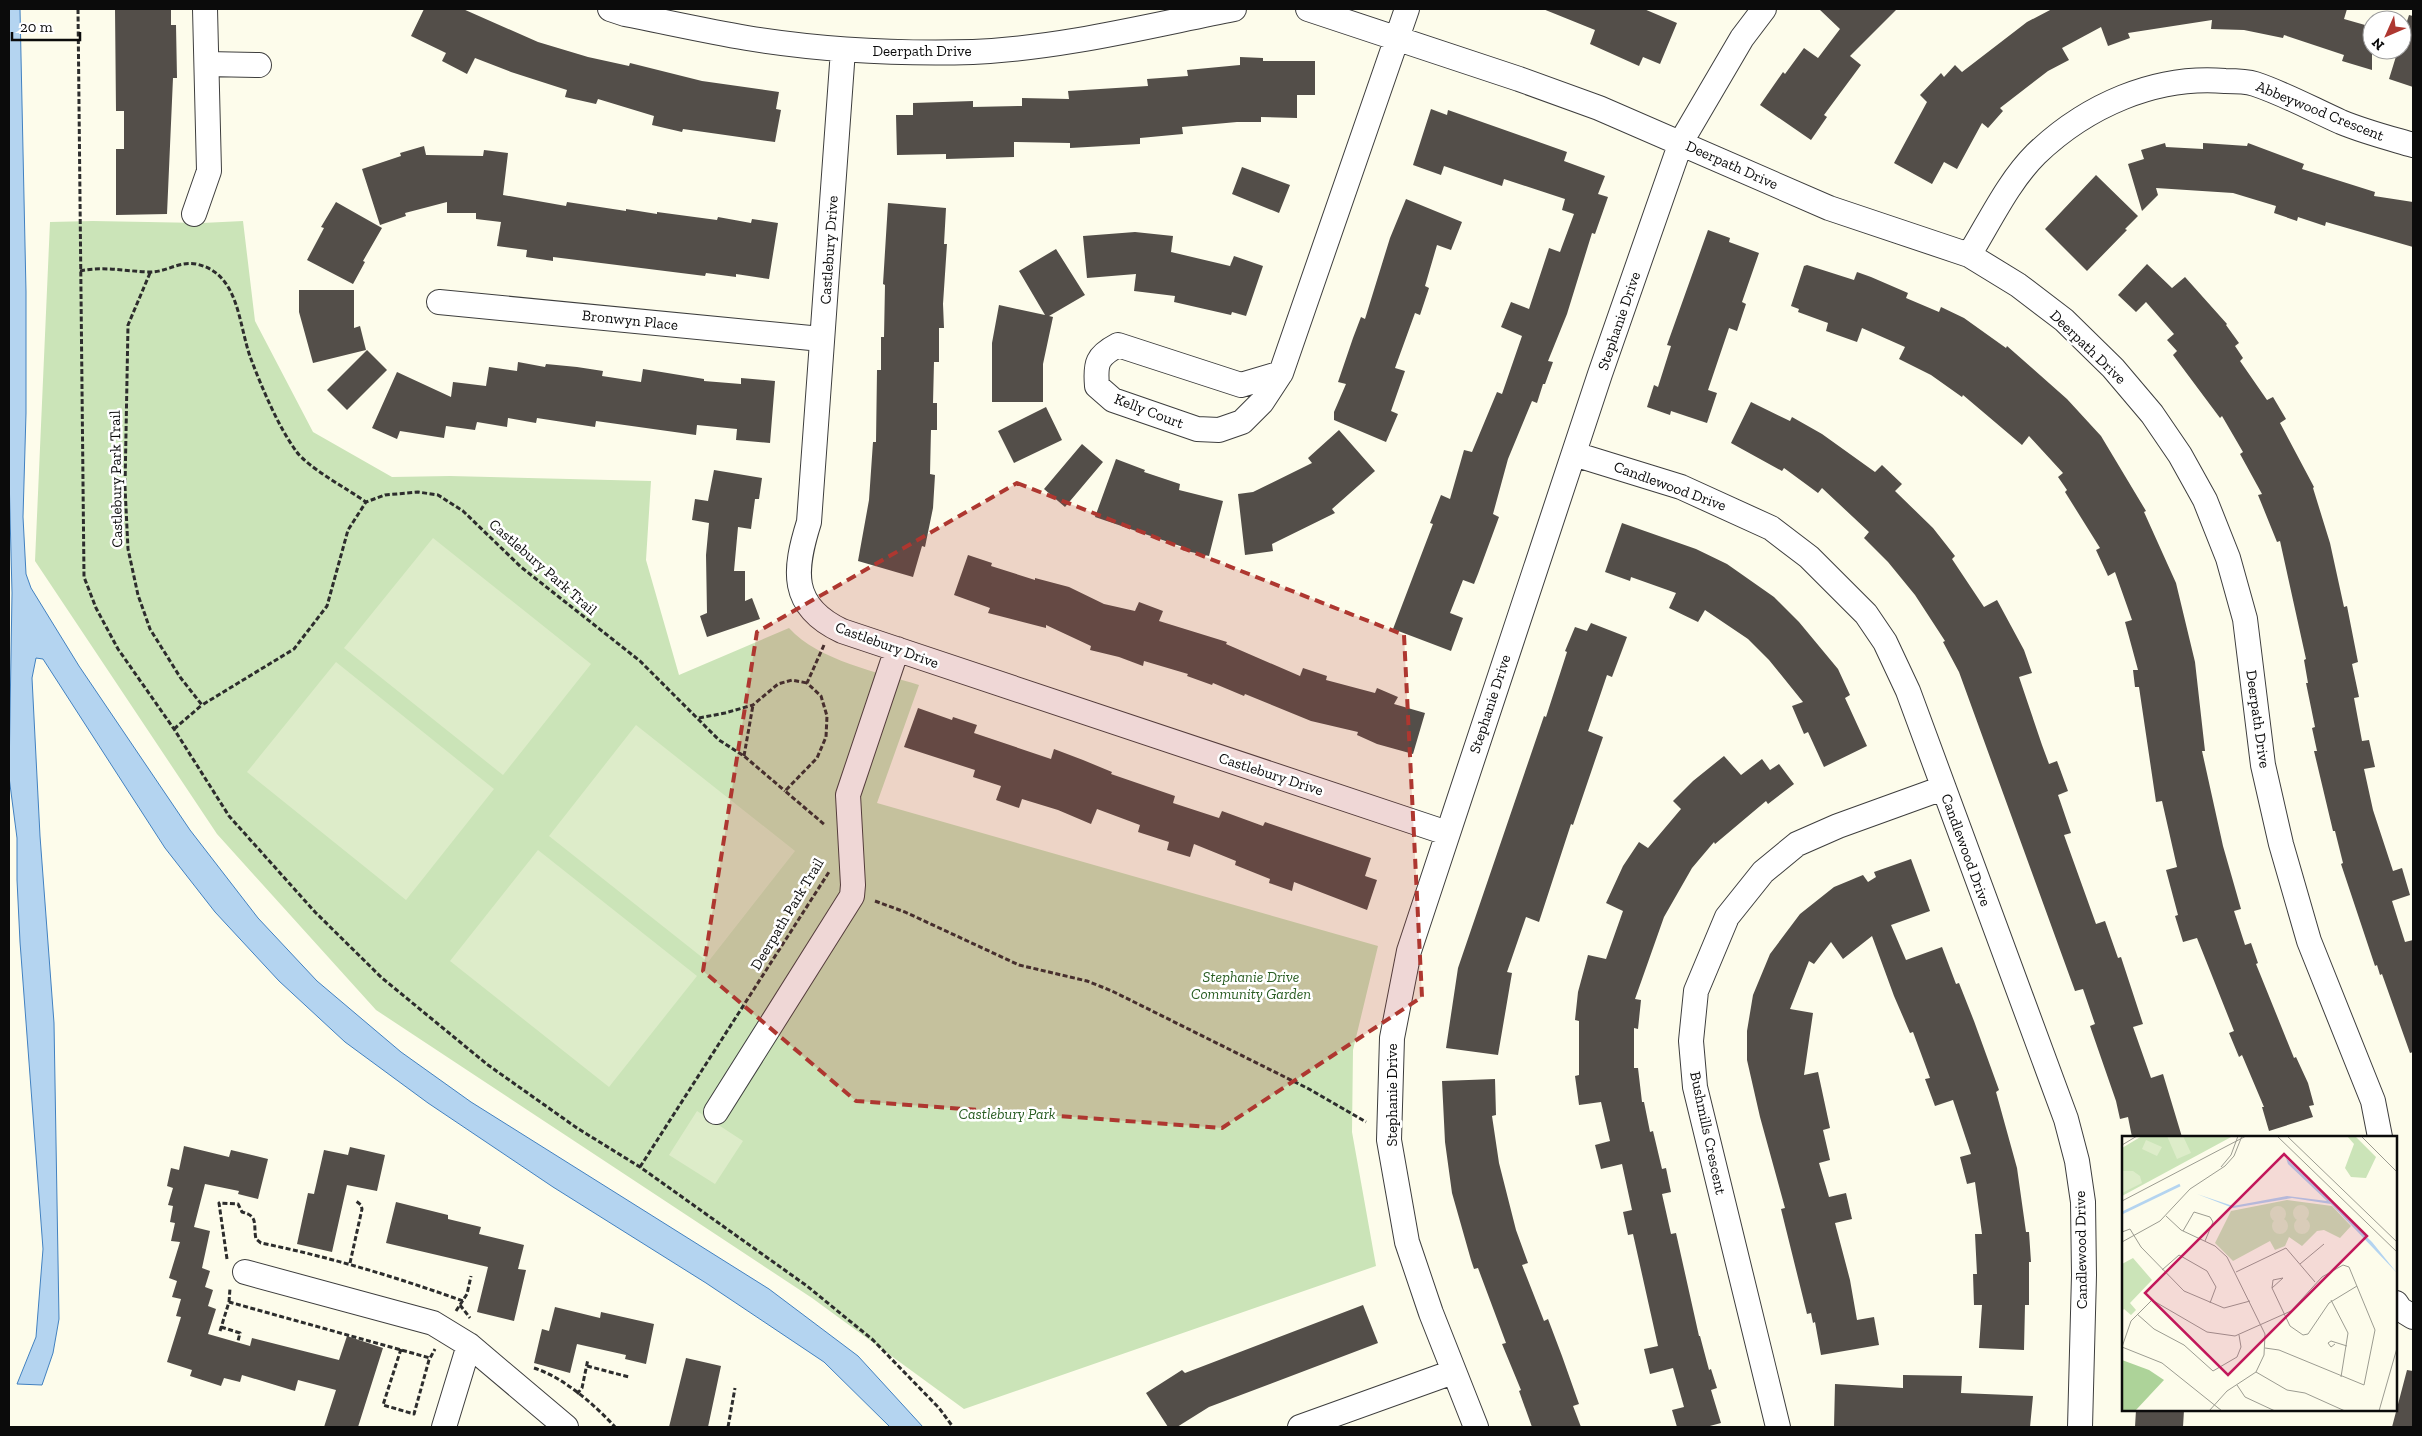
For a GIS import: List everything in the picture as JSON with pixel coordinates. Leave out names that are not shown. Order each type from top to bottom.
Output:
[{"type":"street","points":[[194,214],[209,171],[205,9]]},
{"type":"street","name":"Deerpath Drive","points":[[610,9],[625,14],[748,38],[843,50],[974,52],[1065,43],[1130,32],[1234,9]]},
{"type":"street","name":"Deerpath Drive","points":[[1308,9],[1397,37],[1581,102],[1681,142],[1829,208],[1969,255],[2018,285],[2056,314],[2113,368],[2152,414],[2180,455],[2205,500],[2228,558],[2245,619],[2264,764],[2280,844],[2309,941],[2373,1101],[2380,1136]]},
{"type":"street","name":"Kelly Court","points":[[1281,373],[1241,385],[1118,345],[1105,352],[1095,366],[1097,386],[1113,400],[1197,429],[1219,430],[1242,422],[1262,402],[1281,373],[1407,9]]},
{"type":"street","name":"Stephanie Drive","points":[[1476,1427],[1453,1372],[1407,1242],[1389,1134],[1392,1038],[1409,951],[1574,454],[1681,142],[1742,38],[1764,9]]},
{"type":"street","name":"Castlebury Drive","points":[[843,50],[809,522],[798,560],[799,585],[808,606],[833,627],[1447,833]]},
{"type":"street","points":[[207,64],[259,65]]},
{"type":"street","name":"Abbeywood Crescent","points":[[1969,255],[2014,182],[2036,155],[2064,131],[2090,114],[2122,97],[2155,86],[2184,80],[2252,83],[2303,103],[2350,125],[2413,145]]},
{"type":"street","name":"Bronwyn Place","points":[[439,302],[821,339]]},
{"type":"street","name":"Candlewood Drive","points":[[1574,454],[1681,487],[1726,505],[1771,528],[1809,557],[1866,614],[1885,642],[1908,691],[1944,788],[2066,1119],[2077,1161],[2083,1202],[2084,1248],[2080,1427]]},
{"type":"street","points":[[716,1112],[852,896],[848,795],[897,649]]},
{"type":"street","name":"Bushmills Crescent","points":[[1778,1427],[1695,1087],[1691,1040],[1696,991],[1727,917],[1763,872],[1798,844],[1838,826],[1944,788]]},
{"type":"street","points":[[234,1271],[433,1323],[469,1344],[566,1427]]},
{"type":"street","points":[[2397,1305],[2400,1310],[2413,1317]]},
{"type":"street","points":[[444,1427],[469,1344]]},
{"type":"street","points":[[1300,1427],[1453,1372]]},
{"type":"path","points":[[78,9],[84,577],[96,608],[118,649],[174,729],[229,816],[315,912],[382,978],[488,1065],[577,1128],[640,1167],[807,1286],[873,1340],[939,1408],[953,1427]]},
{"type":"path","points":[[80,271],[98,268],[150,273],[178,263],[195,264],[213,270],[225,281],[242,321],[250,358],[287,436],[297,452],[309,464],[366,502],[348,530],[327,606],[294,649],[202,705],[174,729]]},
{"type":"path","name":"Castlebury Park Trail","points":[[150,273],[128,325],[124,487],[128,549],[138,595],[150,629],[180,676],[202,705]]},
{"type":"path","name":"Castlebury Park Trail","points":[[366,502],[385,495],[418,492],[438,495],[464,510],[521,567],[604,635],[640,661],[719,740],[744,756]]},
{"type":"path","points":[[807,682],[833,627]]},
{"type":"path","points":[[699,718],[752,705],[778,684],[792,680],[807,682],[821,696],[827,716],[826,736],[817,758],[785,791]]},
{"type":"path","points":[[752,705],[744,756],[825,824],[829,831]]},
{"type":"path","name":"Deerpath Park Trail","points":[[640,1167],[831,868]]},
{"type":"path","points":[[852,896],[878,901],[905,912],[1019,965],[1087,981],[1112,990],[1309,1089],[1389,1134]]},
{"type":"path","points":[[350,1263],[362,1209],[361,1205],[356,1201]]},
{"type":"path","points":[[238,1341],[240,1333],[220,1329],[229,1302],[234,1271],[219,1203],[238,1204],[242,1212],[253,1216],[256,1221],[256,1239],[260,1242],[392,1275],[463,1301]]},
{"type":"path","points":[[460,1305],[467,1294],[471,1276]]},
{"type":"path","points":[[229,1302],[430,1358]]},
{"type":"path","points":[[401,1349],[383,1405],[414,1414],[430,1358],[439,1340]]},
{"type":"path","points":[[578,1394],[582,1388],[588,1359]]},
{"type":"path","points":[[587,1366],[629,1377]]},
{"type":"path","points":[[728,1427],[735,1388]]},
{"type":"highlighted area","points":[[1017,483],[1404,635],[1422,997],[1222,1128],[856,1101],[703,971],[757,632]]},
{"type":"green space","name":"Castlebury Park","points":[[243,221],[255,321],[313,432],[392,477],[450,476],[651,481],[646,560],[679,675],[789,628],[816,649],[833,657],[868,670],[919,685],[877,803],[1378,946],[1353,1050],[1352,1132],[1376,1266],[964,1409],[812,1298],[376,1010],[217,834],[35,561],[50,222],[202,223]]},
{"type":"green space","points":[[433,538],[591,664],[503,775],[344,648]]},
{"type":"green space","points":[[336,662],[494,789],[406,900],[247,772]]},
{"type":"green space","points":[[636,725],[795,851],[708,962],[549,836]]},
{"type":"green space","points":[[538,850],[697,976],[609,1087],[450,961]]},
{"type":"green space","points":[[697,1111],[743,1141],[715,1184],[669,1155]]},
{"type":"water","points":[[9,9],[20,9],[26,292],[26,413],[23,517],[26,574],[31,588],[79,666],[190,830],[258,918],[317,981],[401,1052],[471,1102],[769,1289],[858,1356],[923,1427],[890,1427],[824,1362],[706,1283],[553,1187],[428,1103],[345,1042],[279,981],[215,912],[165,848],[43,659],[36,658],[32,678],[40,836],[54,1023],[59,1319],[53,1353],[42,1385],[17,1384],[36,1337],[43,1249],[20,942],[17,838],[9,777],[12,593],[9,474]]},
{"type":"building","points":[[115,9],[171,9],[171,25],[176,25],[177,78],[173,78],[167,214],[116,215],[116,149],[124,149],[124,111],[116,111]]},
{"type":"building","points":[[424,9],[463,9],[538,42],[588,57],[629,66],[630,63],[702,81],[779,92],[776,109],[781,110],[775,142],[683,129],[682,132],[652,125],[654,116],[598,99],[596,104],[565,97],[567,90],[475,58],[467,74],[442,61],[446,53],[411,36]]},
{"type":"building","points":[[1543,9],[1644,9],[1677,23],[1660,64],[1643,57],[1639,66],[1590,44],[1595,30]]},
{"type":"building","points":[[1819,9],[1897,9],[1850,56],[1861,65],[1824,115],[1827,117],[1811,140],[1760,105],[1783,72],[1785,74],[1804,48],[1818,58],[1840,29]]},
{"type":"building","points":[[2052,9],[2347,9],[2344,19],[2362,24],[2362,60],[2372,60],[2372,70],[2342,61],[2344,55],[2284,35],[2283,38],[2244,30],[2211,29],[2212,20],[2128,33],[2130,38],[2108,46],[2101,27],[2062,48],[2069,60],[2048,71],[2000,108],[2003,111],[1988,128],[1982,123],[1957,169],[1944,162],[1932,184],[1894,163],[1927,102],[1920,95],[1941,73],[1944,77],[1955,65],[1962,72],[2027,22]]},
{"type":"building","points":[[2413,16],[2413,87],[2389,79],[2395,60],[2412,60]]},
{"type":"building","points":[[1240,57],[1263,58],[1263,61],[1315,61],[1315,95],[1297,95],[1297,118],[1261,117],[1261,122],[1237,122],[1182,127],[1183,134],[1140,138],[1140,144],[1070,148],[1070,143],[1014,142],[1014,157],[946,159],[946,154],[897,155],[896,115],[913,115],[913,103],[973,101],[973,107],[1022,106],[1022,98],[1069,99],[1068,91],[1148,86],[1147,79],[1188,76],[1187,70],[1240,65]]},
{"type":"building","points":[[1431,109],[1447,115],[1448,110],[1567,152],[1564,161],[1605,176],[1598,194],[1608,197],[1595,234],[1592,233],[1567,314],[1548,361],[1553,362],[1545,384],[1543,384],[1537,403],[1532,401],[1508,459],[1493,514],[1499,517],[1478,574],[1474,584],[1463,580],[1450,613],[1463,618],[1451,651],[1393,629],[1433,524],[1430,523],[1441,495],[1450,499],[1464,450],[1472,452],[1497,392],[1502,394],[1522,336],[1501,327],[1511,302],[1529,309],[1549,248],[1560,252],[1574,214],[1562,210],[1565,199],[1504,179],[1502,186],[1444,166],[1441,175],[1413,165]]},
{"type":"building","points":[[2165,143],[2166,147],[2203,149],[2203,143],[2247,146],[2248,143],[2304,164],[2302,169],[2375,192],[2374,196],[2413,202],[2413,247],[2326,222],[2325,226],[2298,217],[2297,221],[2274,213],[2276,206],[2233,193],[2156,188],[2158,195],[2142,211],[2128,164],[2144,159],[2141,150]]},
{"type":"building","points":[[424,146],[426,155],[483,156],[484,150],[508,153],[503,195],[566,206],[567,202],[626,211],[626,209],[657,214],[657,212],[717,220],[718,217],[751,223],[752,219],[778,223],[769,279],[736,274],[736,277],[706,273],[705,276],[553,257],[553,261],[526,257],[527,250],[497,246],[501,222],[476,219],[476,213],[447,213],[447,202],[405,213],[406,216],[380,225],[362,169],[401,156],[400,153]]},
{"type":"building","points":[[1242,167],[1290,185],[1279,213],[1232,194]]},
{"type":"building","points":[[2096,175],[2138,216],[2087,271],[2045,229]]},
{"type":"building","points":[[1406,199],[1462,222],[1451,250],[1437,245],[1425,286],[1429,288],[1420,315],[1415,313],[1395,368],[1405,371],[1391,411],[1398,414],[1386,442],[1334,420],[1334,412],[1346,384],[1338,382],[1361,317],[1365,319],[1390,238]]},
{"type":"building","points":[[336,202],[382,228],[363,261],[365,262],[353,284],[307,260],[324,228],[321,227]]},
{"type":"building","points":[[888,203],[946,208],[944,244],[947,244],[943,304],[944,328],[939,328],[939,362],[934,362],[933,403],[937,403],[937,430],[931,430],[930,474],[935,475],[933,508],[925,547],[922,546],[913,577],[858,561],[869,500],[873,442],[876,442],[877,370],[881,370],[881,337],[884,337],[885,285],[883,284]]},
{"type":"building","points":[[1708,230],[1730,238],[1729,242],[1759,253],[1742,302],[1746,304],[1737,331],[1729,328],[1708,390],[1717,393],[1707,423],[1671,411],[1670,415],[1647,407],[1654,385],[1658,387],[1671,346],[1667,345]]},
{"type":"building","points":[[1135,232],[1173,236],[1171,252],[1230,266],[1234,256],[1263,266],[1246,316],[1232,312],[1231,315],[1174,302],[1175,296],[1134,291],[1136,274],[1087,278],[1083,236]]},
{"type":"building","points":[[1056,249],[1085,295],[1049,316],[1053,317],[1043,364],[1043,402],[992,402],[992,343],[999,305],[1045,315],[1019,271]]},
{"type":"building","points":[[2147,264],[2172,288],[2185,277],[2227,324],[2239,343],[2235,346],[2243,358],[2240,361],[2267,400],[2273,397],[2286,419],[2280,423],[2314,487],[2330,543],[2344,607],[2347,606],[2358,662],[2352,664],[2359,697],[2354,698],[2362,741],[2369,740],[2375,767],[2364,769],[2373,810],[2393,871],[2402,868],[2410,895],[2392,901],[2405,942],[2413,940],[2413,1052],[2410,1053],[2382,974],[2380,975],[2377,965],[2375,966],[2341,864],[2343,863],[2335,831],[2333,831],[2314,751],[2317,751],[2312,728],[2315,727],[2306,683],[2308,683],[2304,660],[2306,659],[2280,541],[2277,542],[2258,495],[2262,494],[2240,454],[2243,452],[2222,416],[2220,418],[2173,355],[2177,351],[2167,340],[2174,334],[2146,302],[2136,312],[2118,295]]},
{"type":"building","points":[[1807,265],[1854,280],[1857,272],[1871,277],[1908,293],[1906,298],[1939,312],[1941,307],[1964,318],[2006,348],[2007,346],[2067,399],[2101,436],[2146,511],[2144,512],[2176,583],[2195,662],[2205,751],[2202,751],[2223,846],[2241,909],[2234,911],[2245,945],[2251,943],[2258,963],[2256,964],[2294,1058],[2296,1057],[2308,1083],[2314,1105],[2309,1106],[2313,1117],[2269,1131],[2262,1107],[2264,1107],[2242,1055],[2239,1057],[2229,1033],[2234,1031],[2197,938],[2183,942],[2175,916],[2178,915],[2166,870],[2177,867],[2162,801],[2156,802],[2139,687],[2135,687],[2133,670],[2138,670],[2125,622],[2132,620],[2115,572],[2108,576],[2096,550],[2100,548],[2065,492],[2067,490],[2058,477],[2063,473],[2029,436],[2022,445],[1963,395],[1962,397],[1931,375],[1899,359],[1905,347],[1862,328],[1857,342],[1826,331],[1828,323],[1798,312],[1799,309],[1791,306],[1804,266]]},
{"type":"building","points":[[299,290],[354,290],[354,328],[360,326],[366,350],[313,363],[299,312]]},
{"type":"building","points":[[367,350],[387,370],[347,410],[327,390]]},
{"type":"building","points":[[518,362],[545,367],[546,364],[603,371],[602,376],[641,382],[643,369],[704,379],[704,381],[741,384],[741,378],[775,381],[770,443],[736,440],[737,429],[697,425],[696,435],[596,421],[595,427],[537,418],[536,423],[508,418],[507,427],[477,422],[475,430],[446,426],[444,438],[400,431],[397,439],[372,428],[397,372],[451,397],[453,382],[486,386],[489,367],[517,371]]},
{"type":"building","points":[[1751,402],[1790,421],[1792,417],[1822,434],[1875,472],[1882,465],[1902,484],[1895,491],[1933,528],[1955,556],[1952,559],[1984,607],[1997,600],[2024,650],[2032,673],[2019,677],[2049,764],[2057,761],[2068,791],[2058,795],[2071,833],[2064,835],[2096,924],[2105,921],[2118,958],[2121,957],[2143,1024],[2133,1027],[2151,1078],[2163,1074],[2182,1136],[2132,1136],[2128,1117],[2120,1119],[2116,1101],[2090,1026],[2095,1024],[2083,989],[2075,991],[1959,672],[1943,642],[1945,641],[1915,595],[1888,562],[1864,538],[1869,532],[1822,488],[1818,493],[1784,468],[1782,471],[1731,443]]},
{"type":"building","points":[[1046,407],[1062,440],[1014,463],[998,431]]},
{"type":"building","points":[[1339,430],[1375,471],[1332,509],[1335,513],[1272,544],[1273,551],[1245,555],[1238,494],[1253,492],[1312,463],[1308,458]]},
{"type":"building","points":[[1082,444],[1103,462],[1065,507],[1044,489]]},
{"type":"building","points":[[1116,459],[1145,470],[1144,472],[1180,484],[1179,490],[1223,501],[1209,556],[1182,550],[1183,547],[1095,517]]},
{"type":"building","points":[[714,470],[762,478],[759,499],[755,499],[751,529],[738,527],[734,571],[745,571],[745,601],[752,598],[760,619],[707,637],[700,616],[707,613],[706,555],[709,523],[692,520],[695,499],[708,501]]},
{"type":"building","points":[[1622,523],[1696,549],[1727,564],[1774,597],[1799,622],[1838,669],[1850,695],[1845,698],[1867,746],[1824,767],[1808,732],[1804,734],[1792,706],[1803,702],[1769,660],[1748,639],[1705,610],[1698,622],[1669,608],[1676,593],[1631,577],[1630,581],[1605,572]]},
{"type":"building","points":[[968,555],[992,563],[991,566],[1035,580],[1035,578],[1069,587],[1104,604],[1135,611],[1139,602],[1163,611],[1159,621],[1227,642],[1226,644],[1300,676],[1303,668],[1327,676],[1326,680],[1375,693],[1377,688],[1398,697],[1394,704],[1425,713],[1413,754],[1377,744],[1357,735],[1358,732],[1311,721],[1245,694],[1244,696],[1213,683],[1212,685],[1187,676],[1188,674],[1144,661],[1143,666],[1119,657],[1090,650],[1091,646],[1046,625],[1046,628],[988,613],[990,608],[954,595]]},
{"type":"building","points":[[1591,623],[1627,637],[1612,677],[1607,675],[1588,731],[1603,737],[1573,825],[1571,824],[1539,922],[1526,917],[1507,972],[1512,973],[1498,1055],[1446,1048],[1458,968],[1544,716],[1546,717],[1567,652],[1565,651],[1575,627],[1587,631]]},
{"type":"building","points":[[918,708],[952,720],[953,717],[977,725],[974,733],[1051,759],[1054,749],[1112,772],[1111,774],[1175,796],[1173,803],[1219,818],[1222,811],[1263,826],[1265,822],[1371,858],[1365,876],[1377,880],[1367,910],[1294,882],[1292,891],[1269,883],[1270,879],[1235,865],[1236,861],[1194,844],[1190,857],[1167,850],[1169,842],[1138,832],[1140,825],[1097,809],[1091,824],[1058,810],[1022,799],[1019,808],[996,800],[1001,786],[973,777],[975,770],[904,747]]},
{"type":"building","points":[[1724,756],[1741,775],[1762,759],[1770,770],[1779,764],[1794,784],[1768,804],[1766,801],[1715,844],[1714,842],[1692,868],[1664,917],[1635,999],[1641,1000],[1638,1029],[1634,1028],[1634,1068],[1638,1068],[1642,1102],[1644,1102],[1650,1132],[1653,1131],[1662,1169],[1666,1168],[1671,1192],[1662,1194],[1671,1234],[1676,1233],[1699,1336],[1709,1370],[1711,1369],[1717,1388],[1711,1390],[1721,1423],[1706,1427],[1677,1427],[1672,1410],[1684,1407],[1673,1368],[1650,1374],[1644,1349],[1658,1346],[1633,1234],[1628,1235],[1623,1212],[1632,1210],[1622,1164],[1601,1169],[1595,1145],[1610,1141],[1601,1102],[1579,1105],[1575,1076],[1579,1075],[1579,1021],[1575,1020],[1578,992],[1588,955],[1606,959],[1623,911],[1606,903],[1623,866],[1639,842],[1648,848],[1681,809],[1673,801],[1693,781]]},
{"type":"building","points":[[1911,859],[1930,911],[1891,925],[1906,960],[1942,947],[1956,984],[1959,983],[1999,1090],[1996,1092],[2017,1168],[2026,1232],[2029,1232],[2031,1262],[2029,1262],[2029,1305],[2025,1305],[2024,1350],[1979,1348],[1982,1305],[1974,1305],[1973,1274],[1977,1274],[1975,1234],[1982,1234],[1975,1182],[1967,1184],[1960,1157],[1971,1154],[1953,1100],[1935,1106],[1925,1079],[1930,1078],[1913,1032],[1910,1033],[1894,996],[1872,936],[1843,959],[1831,942],[1814,964],[1809,961],[1790,1009],[1813,1013],[1804,1075],[1818,1072],[1830,1128],[1823,1130],[1830,1160],[1819,1163],[1829,1197],[1846,1193],[1852,1219],[1835,1223],[1850,1280],[1857,1320],[1874,1317],[1879,1345],[1821,1355],[1815,1322],[1813,1323],[1811,1313],[1807,1314],[1781,1209],[1785,1208],[1760,1117],[1747,1060],[1747,1031],[1753,995],[1770,954],[1800,914],[1834,887],[1863,875],[1868,882],[1876,877],[1874,872]]},
{"type":"building","points":[[1495,1079],[1496,1115],[1492,1116],[1499,1163],[1516,1230],[1528,1263],[1522,1265],[1544,1321],[1548,1319],[1562,1356],[1579,1404],[1573,1406],[1581,1427],[1532,1427],[1519,1391],[1521,1390],[1502,1344],[1506,1343],[1478,1268],[1474,1269],[1452,1193],[1445,1142],[1442,1081]]},
{"type":"building","points":[[184,1146],[229,1157],[231,1150],[268,1159],[258,1199],[238,1194],[239,1191],[205,1184],[194,1227],[210,1231],[202,1268],[210,1271],[205,1287],[213,1290],[208,1306],[216,1309],[208,1334],[250,1346],[252,1338],[339,1360],[347,1336],[383,1348],[358,1427],[324,1427],[336,1390],[298,1380],[295,1391],[242,1375],[240,1382],[224,1378],[221,1386],[190,1376],[192,1370],[167,1362],[181,1317],[176,1316],[181,1299],[172,1297],[177,1281],[169,1278],[180,1242],[171,1241],[175,1223],[170,1222],[173,1206],[168,1205],[173,1188],[167,1186],[171,1168],[179,1170]]},
{"type":"building","points":[[350,1147],[385,1155],[377,1191],[347,1185],[332,1252],[297,1244],[308,1193],[314,1194],[324,1150],[348,1155]]},
{"type":"building","points":[[396,1202],[448,1215],[448,1219],[481,1227],[479,1234],[524,1245],[518,1269],[526,1270],[514,1321],[477,1312],[488,1267],[386,1243]]},
{"type":"building","points":[[1363,1305],[1378,1343],[1209,1407],[1177,1427],[1168,1427],[1146,1393],[1182,1370],[1185,1373]]},
{"type":"building","points":[[555,1307],[600,1318],[601,1312],[654,1324],[646,1364],[625,1359],[626,1355],[577,1344],[570,1373],[534,1363],[542,1329],[549,1331]]},
{"type":"building","points":[[686,1358],[721,1366],[708,1427],[669,1427]]},
{"type":"building","points":[[2407,1370],[2413,1371],[2413,1427],[2392,1427]]},
{"type":"building","points":[[1903,1375],[1962,1376],[1961,1393],[2033,1396],[2030,1427],[1834,1427],[1835,1384],[1903,1388]]},
{"type":"building","points":[[2136,1411],[2184,1411],[2183,1427],[2135,1427]]},
{"type":"park label","name":"Stephanie Drive Community Garden","points":[[1251,986]]}]
